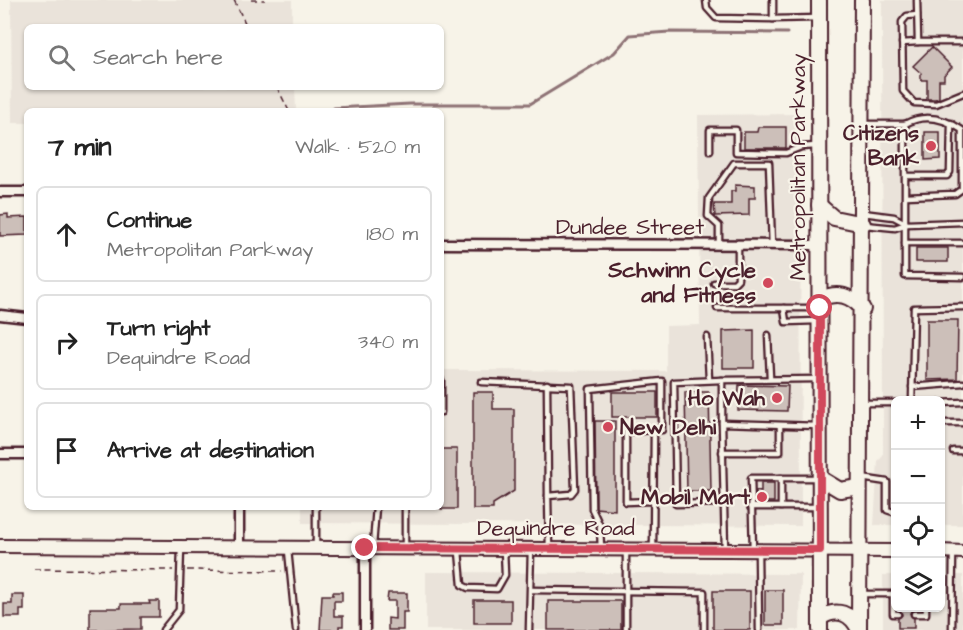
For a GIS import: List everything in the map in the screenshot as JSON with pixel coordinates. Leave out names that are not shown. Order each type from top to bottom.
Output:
[{"type":"main road","name":"Metropolitan Parkway","points":[[819,0],[820,624]]},
{"type":"main road","points":[[859,630],[859,483],[863,309],[862,0]]},
{"type":"main road","points":[[819,205],[834,218],[863,218]]},
{"type":"main road","points":[[820,309],[843,294],[863,309]]},
{"type":"main road","points":[[820,478],[840,490],[859,483]]},
{"type":"main road","name":"Dequindre Road","points":[[0,546],[891,550]]},
{"type":"main road","points":[[820,624],[832,611],[845,614],[855,622],[859,630]]},
{"type":"street","points":[[0,192],[24,192]]},
{"type":"street","name":"Dundee Street","points":[[444,244],[819,245]]},
{"type":"street","points":[[0,315],[24,318]]},
{"type":"street","points":[[0,454],[24,454]]},
{"type":"street","points":[[239,510],[239,547]]},
{"type":"street","points":[[365,630],[369,548]]},
{"type":"lane","points":[[706,0],[706,8],[716,18],[819,18]]},
{"type":"lane","points":[[773,0],[773,19]]},
{"type":"lane","points":[[917,0],[918,42]]},
{"type":"lane","points":[[917,15],[907,16],[902,22],[903,91],[914,103],[936,104],[963,93]]},
{"type":"lane","points":[[902,43],[963,42]]},
{"type":"lane","points":[[863,124],[905,124],[917,118],[941,118],[962,130],[963,189],[955,194],[906,196]]},
{"type":"lane","points":[[906,176],[947,176],[950,172],[951,123]]},
{"type":"lane","points":[[905,124],[907,224],[905,276],[963,277]]},
{"type":"lane","points":[[710,151],[710,130],[736,130],[736,153],[786,153],[801,147],[819,146]]},
{"type":"lane","points":[[718,245],[719,226],[708,216],[709,198],[734,164],[769,163],[772,245]]},
{"type":"lane","points":[[863,218],[894,228],[907,224],[963,222]]},
{"type":"lane","points":[[863,218],[894,218],[907,224]]},
{"type":"lane","points":[[905,243],[963,243]]},
{"type":"lane","points":[[714,283],[734,283],[738,279],[738,245]]},
{"type":"lane","points":[[912,396],[914,308],[963,307]]},
{"type":"lane","points":[[717,308],[820,309]]},
{"type":"lane","points":[[784,308],[786,322],[820,309]]},
{"type":"lane","points":[[768,335],[770,378]]},
{"type":"lane","points":[[707,337],[709,380]]},
{"type":"lane","points":[[722,503],[676,504],[674,382],[770,378],[820,379]]},
{"type":"lane","points":[[722,380],[724,550]]},
{"type":"lane","points":[[601,549],[600,526],[591,509],[590,389],[662,381],[662,430],[626,432],[626,502],[652,501]]},
{"type":"lane","points":[[481,382],[571,386],[575,489],[570,494],[548,496]]},
{"type":"lane","points":[[912,387],[963,383]]},
{"type":"lane","points":[[547,384],[549,549]]},
{"type":"lane","points":[[945,403],[963,402]]},
{"type":"lane","points":[[861,403],[891,403]]},
{"type":"lane","points":[[722,423],[820,426]]},
{"type":"lane","points":[[945,423],[963,423]]},
{"type":"lane","points":[[722,452],[780,452],[780,426]]},
{"type":"lane","points":[[653,549],[654,430]]},
{"type":"lane","points":[[952,451],[963,451]]},
{"type":"lane","points":[[759,630],[756,550],[753,513],[750,507],[751,478],[820,478]]},
{"type":"lane","points":[[781,478],[781,507]]},
{"type":"lane","points":[[859,483],[887,482],[887,510],[891,511]]},
{"type":"lane","points":[[750,507],[820,507]]},
{"type":"lane","points":[[316,510],[316,548]]},
{"type":"lane","points":[[369,548],[375,510]]},
{"type":"lane","points":[[405,510],[405,548]]},
{"type":"lane","points":[[163,630],[179,609],[181,547]]},
{"type":"lane","points":[[288,548],[296,630]]},
{"type":"lane","points":[[459,548],[462,585],[482,589],[497,589],[501,584],[504,575],[504,548]]},
{"type":"lane","points":[[529,630],[531,549]]},
{"type":"lane","points":[[626,549],[626,630]]},
{"type":"lane","points":[[952,552],[952,630]]},
{"type":"lane","points":[[531,590],[704,592],[704,630]]},
{"type":"lane","points":[[860,594],[891,594]]},
{"type":"lane","points":[[893,612],[893,614],[898,614]]},
{"type":"lane","points":[[914,614],[926,614],[926,612]]},
{"type":"path","points":[[234,0],[246,24]]},
{"type":"path","points":[[251,0],[265,0]]},
{"type":"path","points":[[279,90],[288,108]]},
{"type":"path","points":[[34,569],[175,570]]},
{"type":"path","points":[[186,570],[282,570]]},
{"type":"shaded area","points":[[11,0],[292,0],[292,24],[24,24],[24,90],[295,90],[296,108],[24,108],[24,123],[12,123]]},
{"type":"shaded area","points":[[882,0],[963,0],[963,525],[945,525],[945,396],[891,396],[891,525],[874,525],[878,461],[883,456]]},
{"type":"shaded area","points":[[800,114],[801,526],[302,523],[302,510],[444,510],[444,370],[666,371],[666,326],[700,325],[698,115]]},
{"type":"shaded area","points":[[426,572],[801,574],[800,630],[426,630]]},
{"type":"shaded area","points":[[883,575],[891,575],[891,612],[945,612],[945,575],[963,575],[963,630],[883,630]]},
{"type":"building","points":[[932,47],[952,67],[944,75],[944,80],[939,80],[939,98],[927,99],[927,80],[921,80],[921,73],[913,66]]},
{"type":"building","points":[[758,127],[786,127],[786,148],[744,148],[744,132],[757,132]]},
{"type":"building","points":[[925,132],[940,132],[940,159],[925,160]]},
{"type":"building","points":[[735,185],[755,186],[755,198],[749,198],[749,215],[715,216],[714,204],[731,204],[731,191],[735,191]]},
{"type":"building","points":[[8,214],[8,218],[24,217],[24,235],[0,236],[0,215]]},
{"type":"building","points":[[916,248],[948,248],[948,262],[916,262]]},
{"type":"building","points":[[927,320],[958,320],[957,379],[927,380]]},
{"type":"building","points":[[754,330],[754,368],[723,368],[723,331]]},
{"type":"building","points":[[739,385],[788,386],[787,411],[738,410]]},
{"type":"building","points":[[473,392],[493,392],[493,409],[514,409],[514,491],[493,504],[493,509],[473,509]]},
{"type":"building","points":[[612,392],[657,392],[657,417],[612,417]]},
{"type":"building","points":[[685,392],[709,392],[711,491],[687,491]]},
{"type":"building","points":[[595,421],[615,421],[615,510],[596,508]]},
{"type":"building","points":[[444,449],[457,449],[457,509],[444,509]]},
{"type":"building","points":[[761,483],[774,483],[774,502],[756,502],[756,491],[761,492]]},
{"type":"building","points":[[765,590],[783,590],[783,625],[765,625]]},
{"type":"building","points":[[713,591],[750,591],[750,630],[713,630]]},
{"type":"building","points":[[333,592],[342,592],[342,601],[334,601],[334,616],[343,616],[343,626],[339,626],[339,630],[320,630],[322,595],[333,595]]},
{"type":"building","points":[[388,593],[407,593],[407,612],[403,612],[403,630],[388,630],[388,618],[395,619],[395,601],[387,601]]},
{"type":"building","points":[[12,595],[24,595],[24,610],[20,610],[20,617],[4,617],[4,604],[12,604]]},
{"type":"building","points":[[474,600],[511,600],[511,623],[474,623]]},
{"type":"building","points":[[149,601],[159,601],[159,617],[141,617],[141,629],[90,630],[90,608],[121,608],[121,604],[150,604]]},
{"type":"building","points":[[548,601],[621,601],[621,630],[548,630]]},
{"type":"building","points":[[901,612],[911,612],[914,618],[914,628],[898,628],[898,618],[902,615]]},
{"type":"waterway","points":[[334,108],[410,104],[530,104],[614,53],[630,35],[669,32],[787,33]]},
{"type":"place","name":"Citizens Bank","points":[[931,146]]},
{"type":"place","name":"Schwinn Cycle and Fitness","points":[[768,283]]},
{"type":"place","name":"Ho Wah","points":[[777,398]]},
{"type":"place","name":"New Delhi","points":[[608,427]]},
{"type":"place","name":"Mobil Mart","points":[[762,497]]},
{"type":"route","points":[[365,548],[820,550],[820,308]]}]
